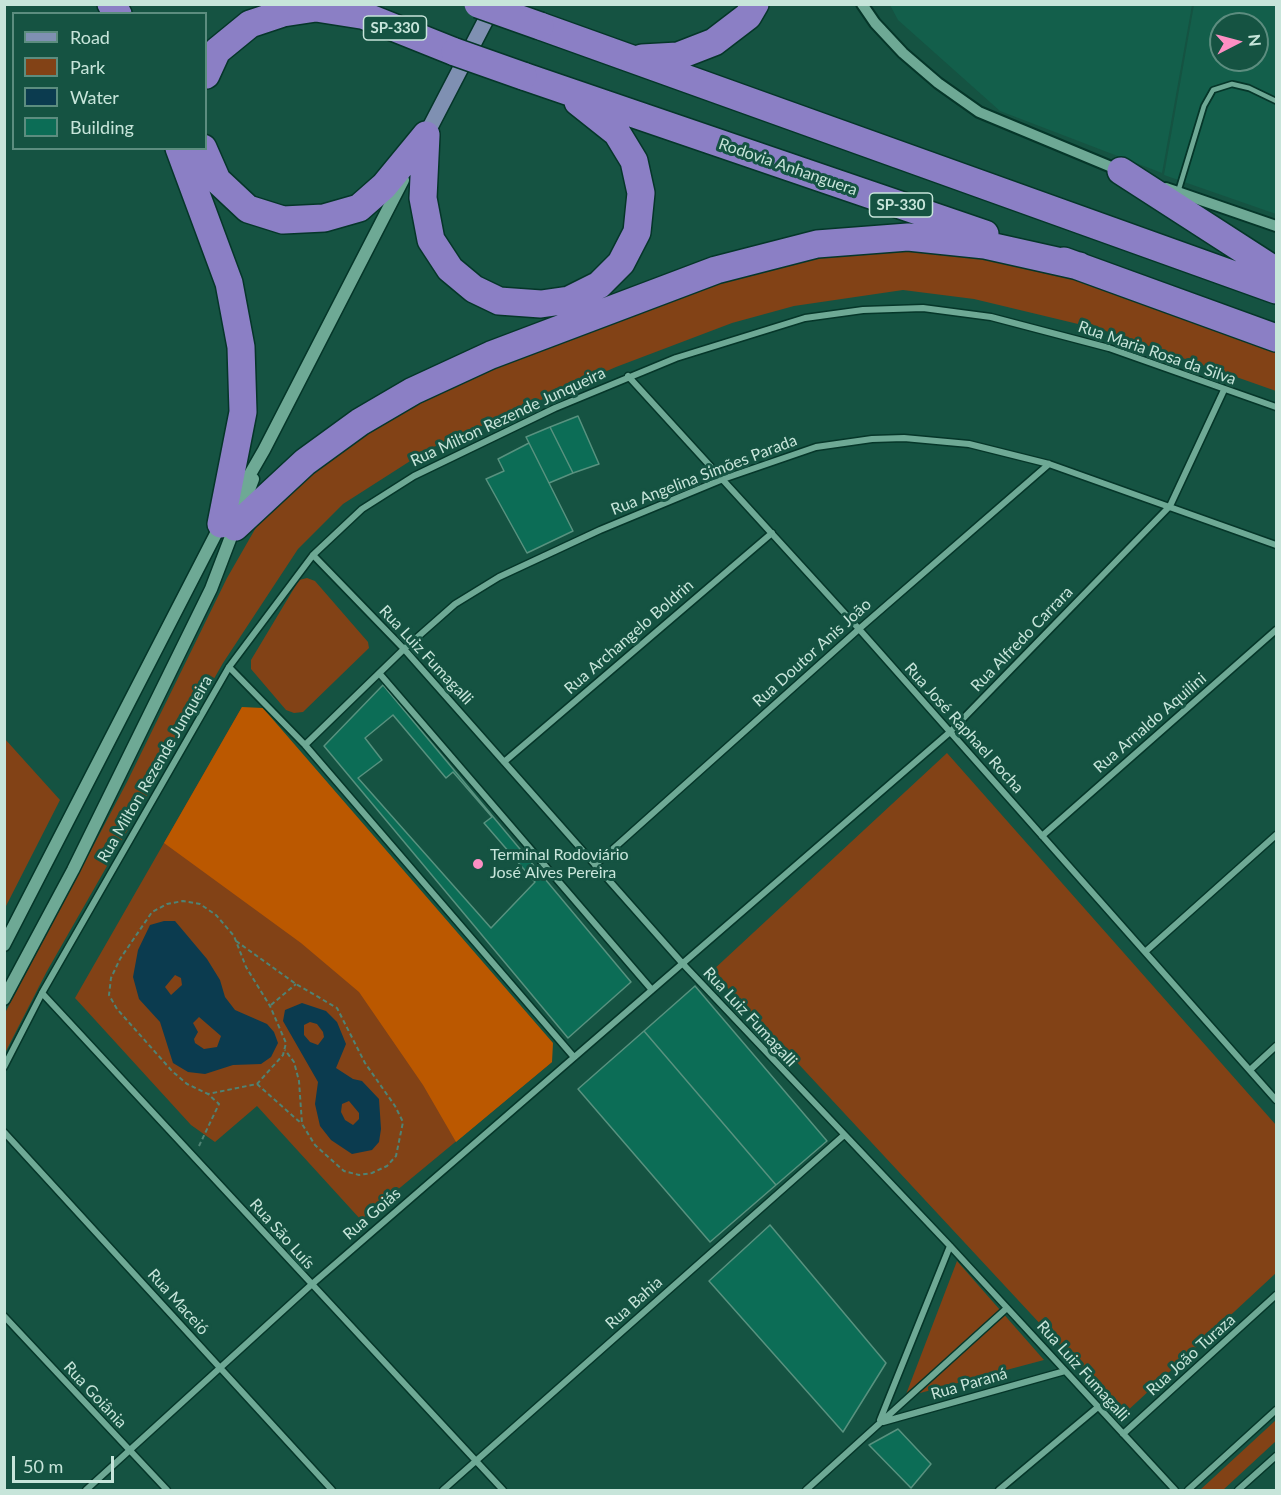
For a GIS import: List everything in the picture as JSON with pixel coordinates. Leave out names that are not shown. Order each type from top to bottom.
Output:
[{"type":"highway","name":"Rodovia Anhanguera","points":[[334,4],[455,52],[1079,266],[1276,338]]},
{"type":"highway","name":"SP-330","points":[[477,4],[1276,290]]},
{"type":"highway","points":[[630,59],[678,56],[714,42],[748,16],[754,4]]},
{"type":"highway","points":[[207,73],[217,51],[250,24],[283,13],[316,8],[367,16]]},
{"type":"highway","points":[[426,135],[423,198],[431,240],[450,269],[474,289],[499,301],[541,304],[569,300],[599,285],[621,263],[637,232],[641,193],[634,161],[617,133],[592,110],[555,87]]},
{"type":"highway","points":[[204,150],[217,180],[248,209],[283,220],[324,218],[358,208],[384,186],[426,135]]},
{"type":"highway","points":[[180,150],[229,283],[242,347],[243,412],[228,525]]},
{"type":"highway","points":[[1121,171],[1276,271]]},
{"type":"highway","points":[[228,525],[305,462],[360,423],[413,391],[491,355],[716,270],[817,244],[908,237],[984,245],[1079,266]]},
{"type":"main road","points":[[4,945],[228,525],[264,450],[494,4]]},
{"type":"main road","points":[[4,999],[73,870],[211,589],[228,525]]},
{"type":"street","points":[[862,4],[875,23],[903,53],[938,83],[979,112],[1121,171],[1276,226]]},
{"type":"street","name":"Rua Milton Rezende Junqueira","points":[[4,1067],[42,993],[229,667],[313,555],[362,509],[414,476],[474,445],[628,376],[740,336],[805,318],[863,310],[922,308]]},
{"type":"street","name":"Rua Maria Rosa da Silva","points":[[922,308],[991,317],[1109,348],[1276,407]]},
{"type":"street","name":"Rua José Raphael Rocha","points":[[628,376],[859,629],[1276,1100]]},
{"type":"street","name":"Rua Alfredo Carrara","points":[[683,964],[950,732],[1170,506],[1224,390]]},
{"type":"street","name":"Rua Angelina Simões Parada","points":[[305,745],[404,649],[455,604],[499,577],[600,530],[723,479],[816,447],[872,439],[904,438],[969,444],[1049,464],[1276,545]]},
{"type":"street","name":"Rua Doutor Anis João","points":[[595,865],[859,629],[1049,464]]},
{"type":"street","name":"Rua Archangelo Boldrin","points":[[504,762],[772,533]]},
{"type":"street","name":"Rua Luiz Fumagalli","points":[[313,555],[404,649],[683,964],[843,1136],[950,1246],[1175,1491]]},
{"type":"street","name":"Rua Arnaldo Aquilini","points":[[1042,836],[1276,630]]},
{"type":"street","points":[[229,667],[305,745],[573,1056]]},
{"type":"street","points":[[379,673],[652,990]]},
{"type":"street","points":[[1145,952],[1276,835]]},
{"type":"street","name":"Rua Goiás","points":[[86,1491],[311,1285],[573,1056],[683,964]]},
{"type":"street","name":"Rua São Luís","points":[[42,993],[503,1491]]},
{"type":"street","points":[[1250,1070],[1276,1046]]},
{"type":"street","name":"Rua Maceió","points":[[4,1132],[332,1491]]},
{"type":"street","name":"Rua Bahia","points":[[443,1491],[843,1136]]},
{"type":"street","name":"Rua Paraná","points":[[879,1423],[950,1246]]},
{"type":"street","name":"Rua João Turaza","points":[[1123,1434],[1276,1295]]},
{"type":"street","name":"Rua Paraná","points":[[806,1491],[1007,1308]]},
{"type":"street","name":"Rua Goiânia","points":[[4,1316],[167,1491]]},
{"type":"street","name":"Rua Paraná","points":[[879,1423],[1065,1371]]},
{"type":"street","points":[[999,1491],[1098,1407]]},
{"type":"street","points":[[1188,1491],[1276,1410]]},
{"type":"street","points":[[1238,1491],[1276,1456]]},
{"type":"lane","points":[[1178,192],[1204,106],[1213,90],[1232,84],[1249,88],[1276,101]]},
{"type":"path","points":[[194,1157],[219,1104],[208,1094],[187,1084],[172,1071],[117,1009],[109,995],[111,978],[120,959],[152,912],[167,904],[183,901],[200,904],[216,915],[236,940],[286,1043],[285,1050],[272,1069],[257,1084],[208,1094]]},
{"type":"path","points":[[236,940],[296,984],[337,1008],[365,1063],[395,1106],[403,1122],[396,1156],[387,1166],[372,1173],[359,1175],[344,1171],[315,1145],[302,1124],[257,1084]]},
{"type":"path","points":[[270,1006],[296,984]]},
{"type":"path","points":[[285,1050],[294,1062],[299,1081],[302,1124]]},
{"type":"shaded area","points":[[890,5],[1192,5],[1162,173],[1000,111],[898,20]]},
{"type":"shaded area","points":[[1194,5],[1276,5],[1276,214],[1164,175]]},
{"type":"shaded area","points":[[242,707],[263,708],[553,1043],[552,1062],[456,1142],[423,1085],[359,992],[301,943],[164,843]]},
{"type":"green space","points":[[821,250],[989,251],[1276,344],[1276,391],[1103,330],[974,299],[903,290],[794,306],[732,323],[616,367],[429,449],[343,504],[298,549],[223,663],[47,971],[5,1053],[5,1013],[127,782],[227,578],[258,524],[286,488],[362,430],[462,374],[653,302]]},
{"type":"green space","points":[[307,578],[315,581],[368,642],[369,648],[303,712],[294,713],[286,710],[251,669],[251,660],[299,580]]},
{"type":"green space","points":[[242,707],[552,1062],[361,1220],[257,1106],[215,1142],[191,1125],[75,998]]},
{"type":"green space","points":[[5,739],[60,800],[5,908]]},
{"type":"green space","points":[[947,753],[1276,1125],[1276,1273],[1124,1414],[712,971]]},
{"type":"green space","points":[[957,1261],[1044,1360],[905,1397]]},
{"type":"green space","points":[[1276,1420],[1276,1441],[1223,1490],[1200,1490]]},
{"type":"water","points":[[175,921],[207,959],[220,980],[225,997],[235,1010],[267,1024],[274,1032],[278,1043],[271,1057],[261,1064],[233,1065],[205,1074],[188,1072],[173,1063],[160,1022],[139,999],[133,977],[138,950],[150,925]],"holes":[[[175,975],[181,978],[182,985],[171,995],[165,987]],[[199,1017],[221,1036],[217,1047],[204,1049],[195,1043],[194,1039],[198,1032],[193,1023]]]},
{"type":"water","points":[[302,1003],[326,1011],[337,1022],[346,1044],[336,1068],[353,1079],[362,1081],[379,1099],[381,1129],[379,1142],[372,1150],[352,1154],[331,1140],[320,1126],[315,1104],[318,1082],[283,1021],[285,1010]],"holes":[[[310,1022],[317,1024],[323,1032],[324,1037],[318,1045],[310,1042],[304,1035],[304,1025]],[[349,1101],[359,1113],[359,1119],[353,1125],[345,1120],[341,1112],[342,1104]]]},
{"type":"building","points":[[578,416],[599,464],[573,473],[550,427]]},
{"type":"building","points":[[550,427],[573,473],[549,483],[526,437]]},
{"type":"building","points":[[529,443],[573,531],[527,553],[486,479],[504,471],[498,459]]},
{"type":"building","name":"Terminal Rodoviário José Alves Pereira","points":[[383,685],[631,982],[568,1038],[324,746]]},
{"type":"building","points":[[393,715],[446,778],[453,772],[492,817],[484,823],[535,882],[491,928],[358,778],[382,760],[365,738]]},
{"type":"building","points":[[695,986],[827,1141],[776,1185],[644,1031]]},
{"type":"building","points":[[644,1031],[776,1185],[710,1242],[578,1089]]},
{"type":"building","points":[[770,1225],[886,1363],[843,1432],[709,1281]]},
{"type":"building","points":[[898,1429],[931,1464],[911,1488],[869,1445]]},
{"type":"place","name":"Terminal Rodoviário José Alves Pereira","points":[[478,864]]}]
